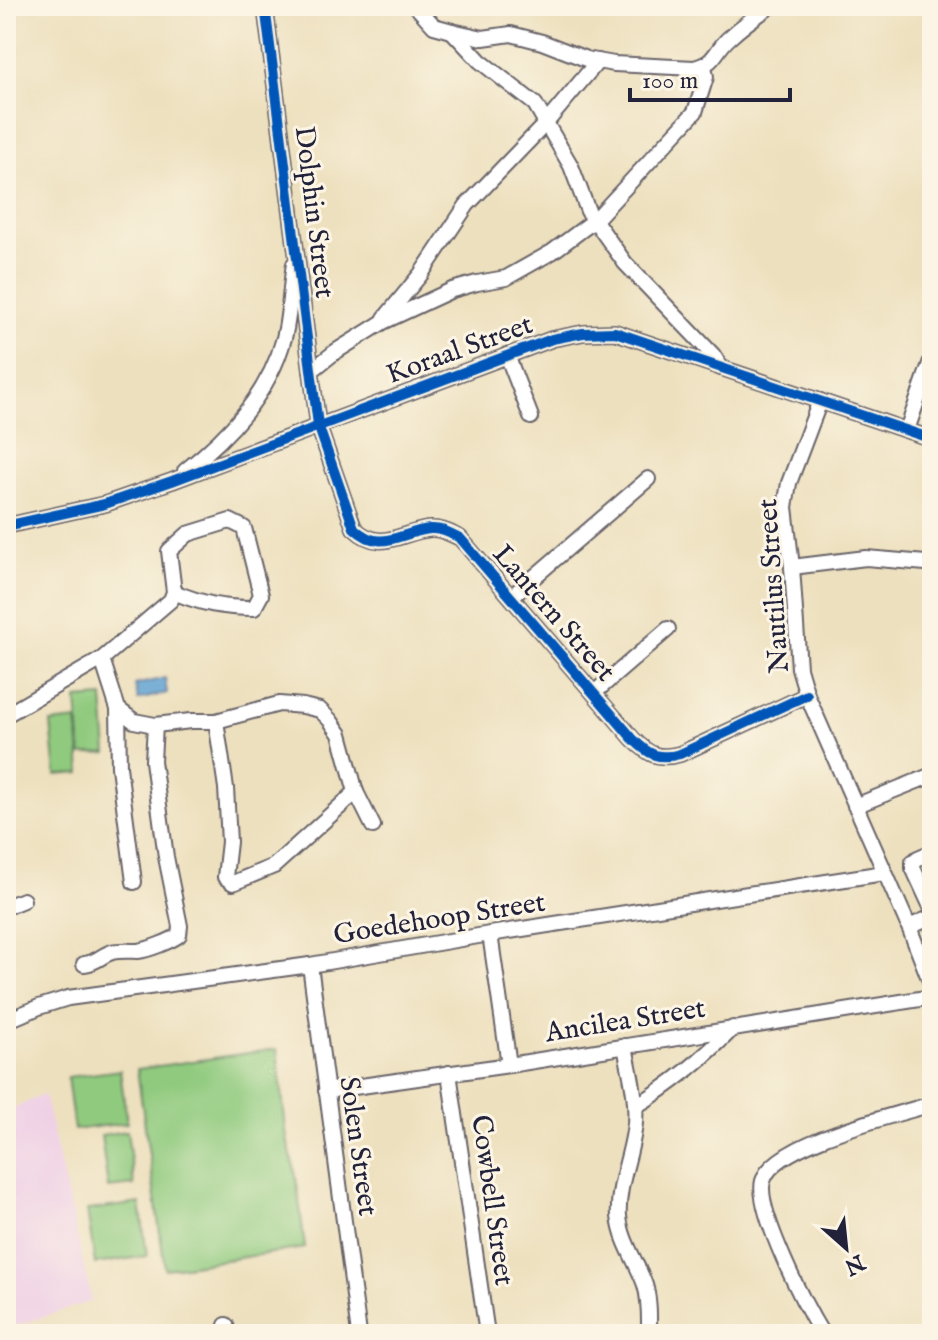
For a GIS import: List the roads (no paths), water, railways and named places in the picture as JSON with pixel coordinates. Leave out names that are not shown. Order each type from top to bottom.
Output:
[{"type":"street","name":"Dolphin Street","points":[[265,6],[318,425]]},
{"type":"street","points":[[416,6],[434,26],[452,31],[483,38],[511,34],[586,59],[669,68],[704,66],[713,60],[727,40],[771,6]]},
{"type":"street","points":[[452,31],[480,61],[535,104],[571,166],[588,211],[625,263],[713,355],[721,368]]},
{"type":"street","points":[[383,322],[421,274],[467,205],[546,123],[598,61]]},
{"type":"street","points":[[311,371],[383,322],[452,290],[506,278],[552,252],[595,220],[695,112],[706,77],[704,66]]},
{"type":"street","points":[[172,481],[204,456],[251,407],[271,371],[285,335],[296,244]]},
{"type":"street","name":"Koraal Street","points":[[6,526],[105,504],[507,355],[552,339],[583,333],[615,332],[932,439]]},
{"type":"street","points":[[507,355],[531,417]]},
{"type":"street","points":[[907,430],[932,358]]},
{"type":"street","name":"Nautilus Street","points":[[820,401],[789,483],[785,507],[799,668],[807,695],[932,986]]},
{"type":"street","name":"Lantern Street","points":[[318,425],[354,528],[363,537],[388,541],[432,529],[444,530],[460,538],[644,750],[669,757],[680,754],[807,695]]},
{"type":"street","name":"Lantern Street","points":[[511,597],[648,479]]},
{"type":"street","points":[[6,715],[102,659],[171,600],[174,592],[169,551],[188,534],[230,521],[244,528],[261,595],[254,608],[198,602],[174,592]]},
{"type":"street","points":[[792,567],[866,558],[932,566]]},
{"type":"street","name":"Lantern Street","points":[[594,693],[668,629]]},
{"type":"street","points":[[102,659],[118,709],[119,767],[134,882]]},
{"type":"street","points":[[118,709],[134,721],[155,725],[216,721],[279,704],[320,710],[340,734],[356,792],[373,826]]},
{"type":"street","points":[[216,721],[226,788],[229,842],[225,877],[228,881],[233,883],[274,866],[356,792]]},
{"type":"street","points":[[84,964],[94,963],[114,951],[142,950],[179,935],[153,761],[155,725]]},
{"type":"street","points":[[855,806],[932,775]]},
{"type":"street","points":[[932,852],[913,862],[932,909]]},
{"type":"street","name":"Goedehoop Street","points":[[6,1021],[68,998],[310,965],[884,873]]},
{"type":"street","points":[[6,907],[23,900]]},
{"type":"street","points":[[909,927],[932,917]]},
{"type":"street","points":[[490,934],[509,1065]]},
{"type":"street","name":"Solen Street","points":[[310,965],[359,1334]]},
{"type":"street","name":"Ancilea Street","points":[[326,1091],[932,997]]},
{"type":"street","points":[[636,1106],[711,1051],[734,1028]]},
{"type":"street","points":[[625,1046],[636,1106],[635,1129],[619,1216],[623,1235],[645,1286],[650,1308],[649,1334]]},
{"type":"street","name":"Cowbell Street","points":[[449,1073],[487,1334]]},
{"type":"street","points":[[822,1334],[810,1315],[772,1230],[762,1200],[763,1180],[773,1166],[790,1153],[823,1137],[932,1104]]},
{"type":"water","points":[[165,678],[167,693],[138,700],[135,685]]}]
